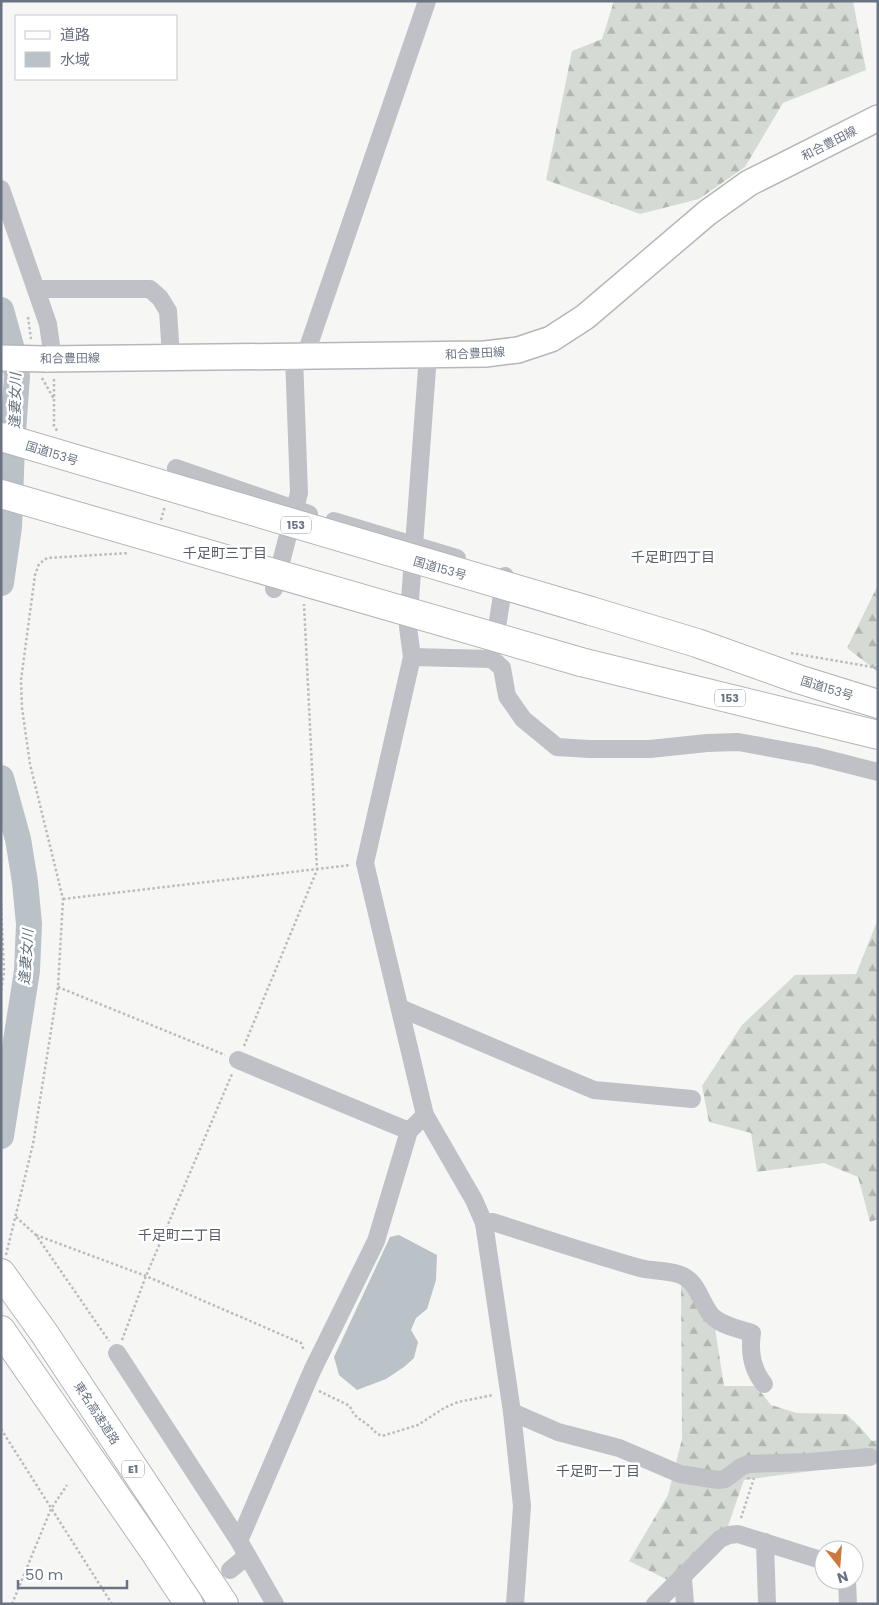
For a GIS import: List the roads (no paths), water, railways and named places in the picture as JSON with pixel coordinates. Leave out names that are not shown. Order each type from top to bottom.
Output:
[{"type":"highway","name":"国道153号","points":[[1,437],[697,643],[798,680],[878,704]]},
{"type":"highway","name":"153","points":[[1,494],[581,662],[878,735]]},
{"type":"highway","points":[[840,692],[878,691]]},
{"type":"highway","points":[[847,727],[867,746],[878,749]]},
{"type":"highway","name":"東名高速道路","points":[[2,1269],[224,1604]]},
{"type":"highway","name":"E1","points":[[7,1338],[189,1604]]},
{"type":"main road","name":"和合豊田線","points":[[1,358],[428,355],[493,353],[518,350],[551,339],[585,317],[708,213],[749,183],[878,118]]},
{"type":"street","points":[[274,589],[299,493],[300,356],[427,1]]},
{"type":"street","points":[[1,189],[48,324],[50,359]]},
{"type":"street","points":[[37,289],[150,289],[160,298],[168,311],[171,356]]},
{"type":"street","points":[[428,355],[408,627],[412,657],[365,863],[425,1115],[474,1200],[484,1223],[510,1393],[522,1506],[515,1604]]},
{"type":"street","points":[[176,468],[294,510],[414,544],[505,573],[547,589],[727,642]]},
{"type":"street","points":[[492,659],[505,573]]},
{"type":"street","points":[[412,657],[492,659],[502,668],[507,696],[523,718],[557,747],[650,749],[738,742],[815,756],[878,772]]},
{"type":"street","points":[[400,1008],[594,1090],[692,1099]]},
{"type":"street","points":[[238,1060],[409,1131]]},
{"type":"street","points":[[230,1570],[243,1548],[309,1378],[376,1241],[409,1131],[425,1115]]},
{"type":"street","points":[[484,1223],[493,1222],[617,1262],[646,1270],[678,1274],[689,1280],[699,1292],[714,1318],[730,1326],[752,1333],[750,1343],[752,1361],[757,1376],[764,1384]]},
{"type":"street","points":[[117,1353],[243,1548],[275,1604]]},
{"type":"street","points":[[512,1412],[558,1432],[619,1448],[680,1474],[718,1480],[725,1479],[741,1467],[759,1462],[809,1462],[870,1457]]},
{"type":"street","points":[[655,1604],[720,1539],[729,1535],[735,1534],[765,1542],[814,1558]]},
{"type":"street","points":[[765,1542],[767,1604]]},
{"type":"street","points":[[683,1578],[685,1604]]},
{"type":"street","points":[[847,1590],[848,1604]]},
{"type":"water","points":[[399,1235],[437,1255],[436,1280],[427,1309],[416,1318],[411,1330],[418,1342],[414,1358],[386,1379],[357,1390],[339,1375],[334,1357],[390,1237]]},
{"type":"waterway","name":"逢妻女川","points":[[1,310],[14,357],[17,376],[9,527],[1,583]]},
{"type":"waterway","name":"逢妻女川","points":[[1,778],[18,839],[29,924],[27,971],[1,1136]]},
{"type":"district","name":"千足町三丁目","points":[[225,553]]},
{"type":"district","name":"千足町四丁目","points":[[673,557]]},
{"type":"district","name":"千足町二丁目","points":[[180,1235]]},
{"type":"district","name":"千足町一丁目","points":[[598,1471]]}]
